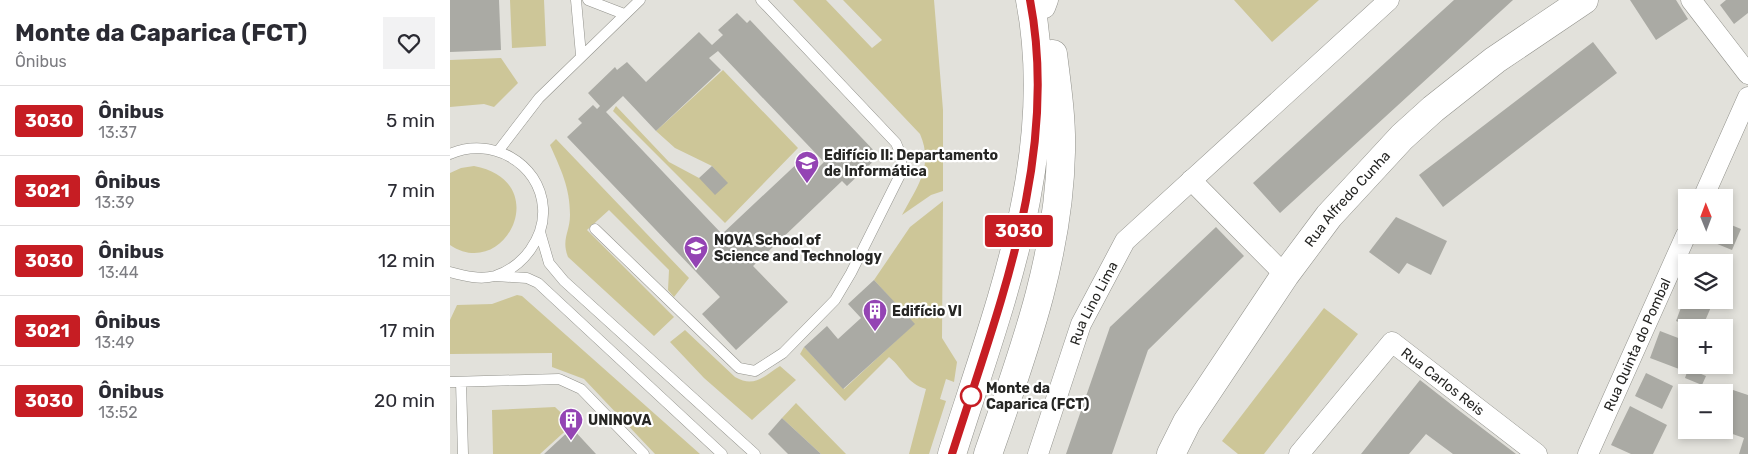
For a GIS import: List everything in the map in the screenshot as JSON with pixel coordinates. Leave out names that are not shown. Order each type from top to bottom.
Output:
[{"type":"main road","points":[[952,454],[997,312],[1024,212],[1036,141],[1038,103],[1037,46],[1042,2]]},
{"type":"main road","points":[[988,454],[1029,334],[1049,259],[1059,192],[1061,118],[1056,77],[1042,2]]},
{"type":"main road","name":"Rua Alfredo Cunha","points":[[1171,454],[1187,422],[1285,275],[1329,216],[1402,137],[1433,108],[1574,2]]},
{"type":"street","name":"Rua Lino Lima","points":[[1038,454],[1081,324],[1125,240],[1388,0]]},
{"type":"street","points":[[1691,0],[1748,74]]},
{"type":"street","points":[[1707,189],[1748,97]]},
{"type":"street","points":[[1192,180],[1285,275]]},
{"type":"street","name":"Rua Quinta do Pombal","points":[[1588,454],[1682,244]]},
{"type":"street","name":"Rua Carlos Reis","points":[[1299,454],[1392,342],[1537,454]]},
{"type":"lane","points":[[576,0],[581,56]]},
{"type":"lane","points":[[588,0],[624,14]]},
{"type":"lane","points":[[499,150],[539,98],[640,0]]},
{"type":"lane","points":[[594,229],[739,368],[755,371],[782,353],[835,300],[852,273],[902,171],[901,156],[896,143],[761,0]]},
{"type":"lane","points":[[450,154],[462,149],[499,150],[522,165],[537,186],[543,208],[540,232],[533,247],[517,265],[496,276]]},
{"type":"lane","points":[[540,232],[549,263],[564,281],[755,454]]},
{"type":"lane","points":[[450,273],[475,278],[496,276],[527,278],[538,283],[722,454]]},
{"type":"lane","points":[[450,382],[559,379],[580,389],[644,454]]},
{"type":"lane","points":[[461,382],[463,454]]},
{"type":"shaded area","points":[[510,0],[544,0],[546,46],[512,48]]},
{"type":"shaded area","points":[[793,0],[826,0],[872,48],[882,40],[843,0],[934,0],[943,110],[943,191],[931,195],[902,215],[922,176],[925,156],[920,134]]},
{"type":"shaded area","points":[[1234,0],[1319,0],[1272,42]]},
{"type":"shaded area","points":[[501,58],[518,83],[494,107],[484,104],[450,107],[450,60]]},
{"type":"shaded area","points":[[723,70],[798,148],[725,223],[613,111],[616,106],[669,162],[699,178],[727,183],[712,166],[675,148],[656,131]]},
{"type":"shaded area","points":[[556,139],[689,278],[674,297],[668,290],[669,270],[609,210],[587,230],[674,317],[654,336],[568,257],[565,245],[570,221],[570,205],[564,179],[550,145]]},
{"type":"shaded area","points":[[474,166],[498,175],[512,190],[517,207],[513,225],[503,240],[488,250],[470,253],[450,245],[450,173],[461,168]]},
{"type":"shaded area","points":[[943,201],[942,338],[957,362],[954,382],[946,379],[940,399],[946,401],[929,454],[909,454],[926,389],[910,380],[889,357],[845,401],[800,354],[804,347],[844,389],[914,324],[874,280],[910,227]]},
{"type":"shaded area","points":[[517,295],[522,296],[700,454],[655,454],[584,379],[552,367],[552,353],[450,354],[450,320],[457,305],[492,304]]},
{"type":"shaded area","points":[[1324,308],[1358,334],[1264,454],[1238,454],[1222,441]]},
{"type":"shaded area","points":[[685,330],[735,377],[748,381],[758,380],[780,366],[796,380],[752,420],[704,378],[670,342]]},
{"type":"shaded area","points":[[796,403],[846,454],[821,454],[782,418]]},
{"type":"shaded area","points":[[555,407],[573,424],[540,454],[493,454],[492,410]]},
{"type":"building","points":[[450,0],[499,0],[501,50],[450,52]]},
{"type":"building","points":[[1454,0],[1513,0],[1280,213],[1253,183]]},
{"type":"building","points":[[1630,0],[1676,0],[1688,19],[1656,40]]},
{"type":"building","points":[[1726,0],[1748,0],[1748,13],[1734,24],[1720,5]]},
{"type":"building","points":[[737,13],[747,23],[750,20],[879,156],[847,186],[842,181],[753,266],[788,302],[736,350],[702,314],[720,297],[567,137],[582,123],[578,119],[593,105],[597,109],[600,106],[588,93],[615,67],[617,70],[627,62],[646,82],[699,32],[712,45],[723,35],[718,30]],"holes":[[[718,51],[824,162],[815,171],[803,158],[722,234],[606,112],[623,96],[656,131],[721,70],[709,58]]]},
{"type":"building","points":[[1593,42],[1617,73],[1443,207],[1419,175]]},
{"type":"building","points":[[712,166],[728,183],[715,195],[699,178]]},
{"type":"building","points":[[1396,217],[1447,241],[1431,275],[1407,263],[1399,274],[1369,252]]},
{"type":"building","points":[[1733,226],[1741,229],[1732,250],[1717,244],[1733,244]]},
{"type":"building","points":[[1216,227],[1244,256],[1148,350],[1112,454],[1066,454],[1110,327]]},
{"type":"building","name":"Edifício VI","points":[[874,280],[915,324],[843,389],[804,347],[827,326],[838,339],[861,318],[848,304]]},
{"type":"building","points":[[1680,309],[1710,309],[1706,319],[1678,319],[1678,322],[1676,321]]},
{"type":"building","points":[[1660,331],[1678,338],[1678,369],[1650,358]]},
{"type":"building","points":[[1646,373],[1673,386],[1662,409],[1635,396]]},
{"type":"building","points":[[1686,374],[1701,374],[1706,376],[1702,384],[1685,378]]},
{"type":"building","points":[[1420,380],[1516,454],[1453,454],[1426,434],[1409,454],[1361,454]]},
{"type":"building","points":[[1733,390],[1748,395],[1748,454],[1739,454],[1744,438],[1733,434]]},
{"type":"building","points":[[1630,406],[1667,425],[1653,454],[1631,454],[1611,445]]},
{"type":"building","points":[[782,418],[821,454],[788,454],[768,434]]},
{"type":"building","name":"UNINOVA","points":[[572,428],[596,454],[544,454]]},
{"type":"bus line","name":"3030","points":[[952,454],[1013,256],[1032,171],[1038,103],[1037,46],[1030,0]]},
{"type":"place","name":"Edifício II: Departamento de Informática","points":[[807,184]]},
{"type":"place","name":"NOVA School of Science and Technology","points":[[696,269]]},
{"type":"place","name":"Edifício VI","points":[[875,332]]},
{"type":"place","name":"Monte da Caparica (FCT)","points":[[971,396]]},
{"type":"place","name":"UNINOVA","points":[[571,441]]}]
